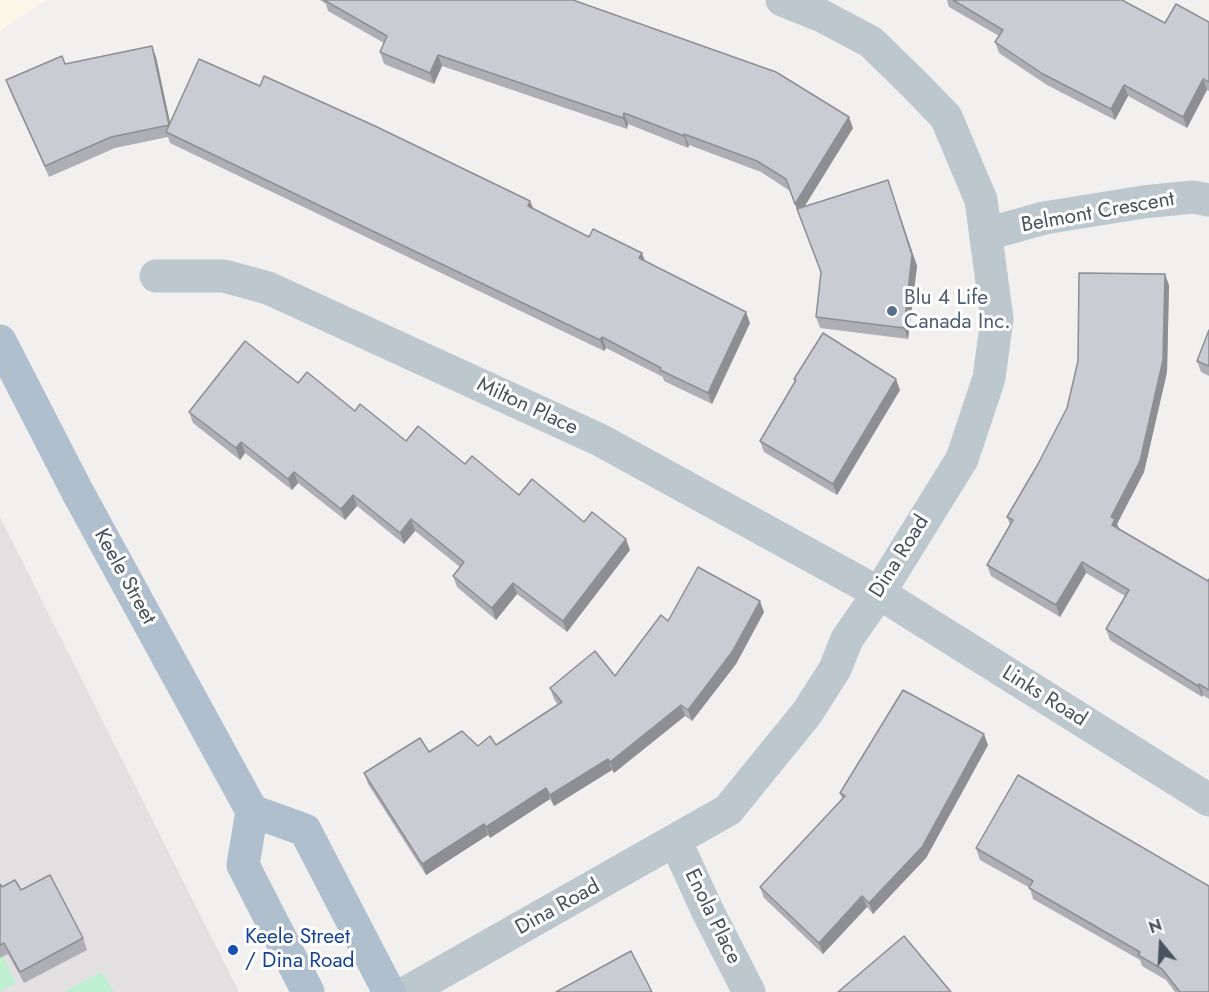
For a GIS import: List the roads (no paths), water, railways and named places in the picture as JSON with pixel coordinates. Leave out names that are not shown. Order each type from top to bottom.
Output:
[{"type":"main road","name":"Keele Street","points":[[0,341],[77,491],[252,811]]},
{"type":"main road","points":[[308,992],[243,865],[252,811],[304,830],[388,992]]},
{"type":"street","name":"Dina Road","points":[[407,992],[676,842],[728,810],[807,713],[835,669],[847,639],[879,593],[962,459],[989,378],[997,319],[981,200],[946,117],[871,42],[822,16],[782,0]]},
{"type":"street","name":"Belmont Crescent","points":[[987,234],[1044,218],[1143,202],[1193,197],[1209,200]]},
{"type":"street","name":"Milton Place","points":[[156,276],[224,276],[268,288],[600,440],[879,593]]},
{"type":"street","name":"Links Road","points":[[879,593],[1209,800]]},
{"type":"street","name":"Enola Place","points":[[676,842],[708,912],[749,992]]},
{"type":"place","name":"Blu 4 Life Canada Inc.","points":[[892,311]]},
{"type":"place","name":"Keele Street / Dina Road","points":[[233,950]]}]
